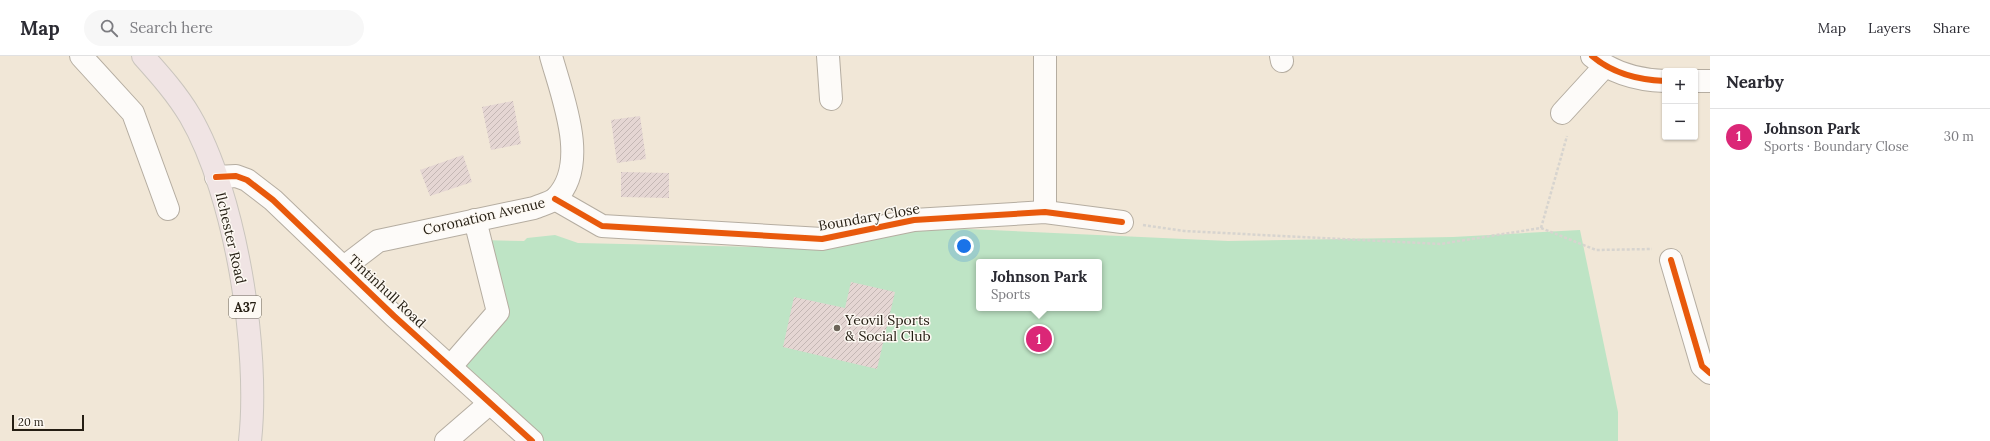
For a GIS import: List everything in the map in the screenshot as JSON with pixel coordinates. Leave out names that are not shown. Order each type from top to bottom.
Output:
[{"type":"highway","name":"Ilchester Road","points":[[143,56],[162,77],[189,116],[216,177],[233,241],[246,313],[252,398],[250,441]]},
{"type":"street","points":[[81,56],[133,113],[168,209]]},
{"type":"street","name":"Coronation Avenue","points":[[344,267],[378,241],[534,208],[556,199],[569,178],[572,155],[569,125],[551,56]]},
{"type":"street","points":[[828,56],[831,98]]},
{"type":"street","points":[[1045,56],[1045,212]]},
{"type":"street","points":[[1562,113],[1598,61],[1624,74],[1654,81],[1662,81]]},
{"type":"street","points":[[1698,81],[1710,81]]},
{"type":"street","name":"Tintinhull Road","points":[[216,177],[236,176],[248,180],[273,200],[532,441]]},
{"type":"street","name":"Boundary Close","points":[[556,199],[602,226],[822,239],[914,220],[1045,212],[1122,222]]},
{"type":"street","points":[[451,366],[498,312],[475,220]]},
{"type":"street","points":[[1670,260],[1702,366],[1710,373]]},
{"type":"street","points":[[446,441],[490,403]]},
{"type":"path","points":[[1541,228],[1569,129],[1562,113]]},
{"type":"path","points":[[1122,222],[1184,231],[1440,244],[1541,228],[1596,250],[1666,249],[1670,260]]},
{"type":"green space","points":[[926,227],[1228,241],[1453,237],[1580,230],[1618,412],[1618,441],[532,441],[451,366],[497,312],[480,240],[524,241],[527,238],[555,235],[578,243],[758,247]]},
{"type":"building","points":[[513,101],[521,144],[491,150],[482,107]]},
{"type":"building","points":[[640,116],[646,159],[617,163],[611,120]]},
{"type":"building","points":[[463,155],[472,182],[430,196],[420,170]]},
{"type":"building","points":[[621,172],[669,173],[669,198],[621,197]]},
{"type":"building","name":"Yeovil Sports & Social Club","points":[[851,282],[895,292],[877,369],[783,347],[794,297],[845,308]]},
{"type":"cycle path","points":[[1592,56],[1608,67],[1617,71],[1645,79],[1662,81]]},
{"type":"cycle path","points":[[216,177],[236,176],[247,180],[273,200],[394,316],[532,441]]},
{"type":"cycle path","points":[[555,199],[602,226],[822,239],[914,220],[1045,212],[1122,222]]},
{"type":"cycle path","points":[[1671,260],[1702,366],[1710,373]]},
{"type":"place","name":"Yeovil Sports & Social Club","points":[[837,328]]},
{"type":"place","name":"Johnson Park","points":[[1039,339]]}]
